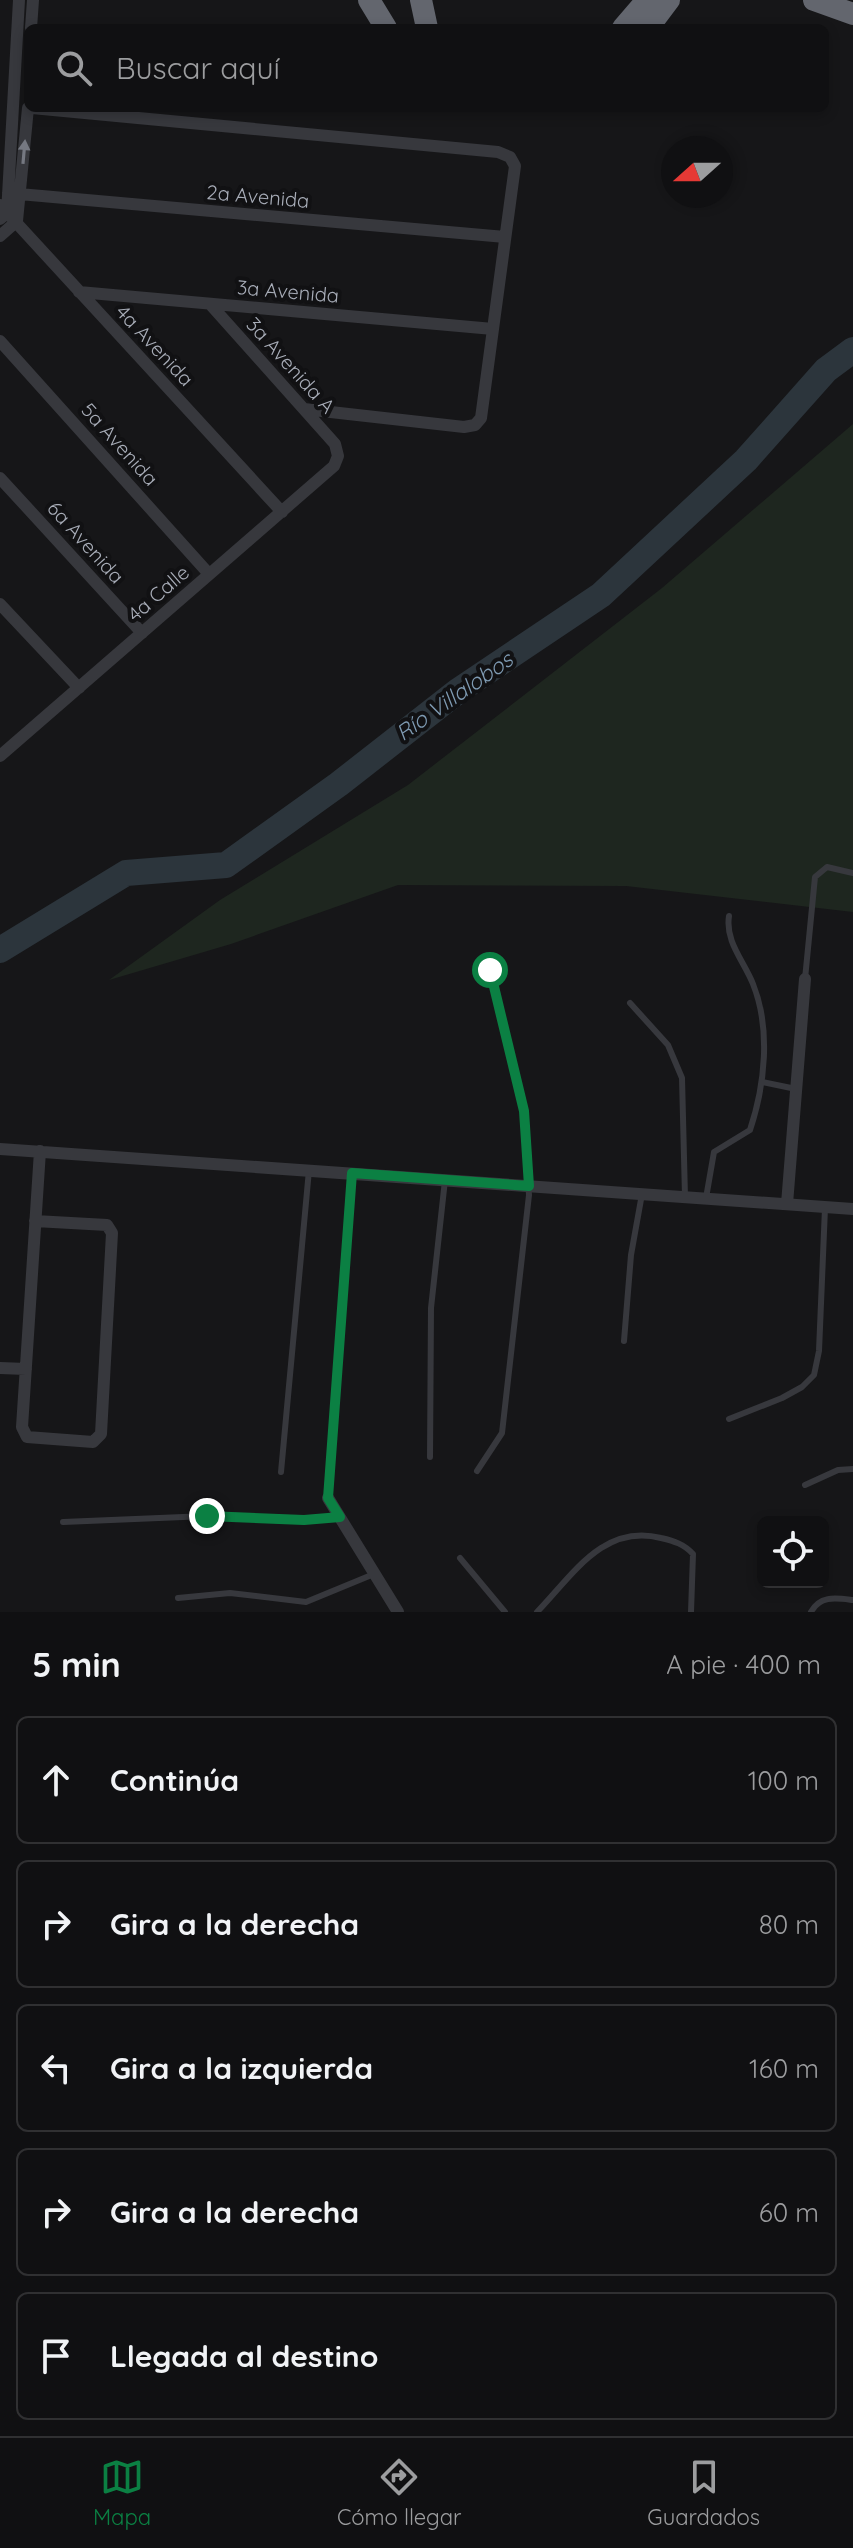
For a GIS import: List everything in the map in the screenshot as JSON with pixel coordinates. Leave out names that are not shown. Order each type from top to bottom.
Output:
[{"type":"highway","points":[[369,0],[384,24]]},
{"type":"highway","points":[[421,0],[426,24]]},
{"type":"highway","points":[[626,24],[647,0]]},
{"type":"highway","points":[[651,24],[669,0]]},
{"type":"highway","points":[[821,3],[853,14]]},
{"type":"street","points":[[14,195],[13,101],[19,0]]},
{"type":"street","points":[[31,24],[33,0]]},
{"type":"street","points":[[0,87],[13,101],[24,106]]},
{"type":"street","points":[[0,236],[14,195],[28,112]]},
{"type":"street","points":[[72,112],[498,152],[510,157],[515,166],[481,418],[475,425],[464,427],[304,409]]},
{"type":"street","name":"2a Avenida","points":[[14,195],[505,237]]},
{"type":"street","name":"4a Avenida","points":[[6,215],[282,512]]},
{"type":"street","name":"3a Avenida","points":[[79,292],[493,329]]},
{"type":"street","name":"3a Avenida A","points":[[210,304],[335,444],[338,456]]},
{"type":"street","name":"5a Avenida","points":[[0,341],[209,574]]},
{"type":"street","name":"4a Calle","points":[[2,751],[282,512],[334,466],[338,456]]},
{"type":"street","name":"6a Avenida","points":[[0,478],[142,633]]},
{"type":"street","points":[[0,604],[79,688]]},
{"type":"street","points":[[787,1204],[805,979]]},
{"type":"street","points":[[0,1149],[853,1209]]},
{"type":"street","points":[[35,1221],[107,1225],[112,1233],[101,1434],[98,1439],[27,1437],[22,1427],[35,1221],[40,1151]]},
{"type":"street","points":[[0,1368],[26,1369]]},
{"type":"street","points":[[328,1498],[398,1612]]},
{"type":"lane","points":[[805,979],[815,877],[827,867],[853,873]]},
{"type":"lane","points":[[706,1198],[714,1152],[750,1130],[762,1082],[762,1009],[732,944],[729,916]]},
{"type":"lane","points":[[477,1471],[502,1433],[505,1421],[529,1186],[524,1111],[490,970]]},
{"type":"lane","points":[[630,1003],[668,1045],[682,1078],[685,1197]]},
{"type":"lane","points":[[762,1082],[796,1089]]},
{"type":"lane","points":[[281,1472],[309,1170]]},
{"type":"lane","points":[[328,1498],[352,1173]]},
{"type":"lane","points":[[430,1457],[431,1308],[445,1180]]},
{"type":"lane","points":[[624,1341],[631,1255],[642,1194]]},
{"type":"lane","points":[[729,1419],[782,1398],[802,1387],[814,1375],[819,1351],[825,1207]]},
{"type":"lane","points":[[805,1485],[838,1470],[853,1469]]},
{"type":"lane","points":[[63,1522],[207,1516],[304,1520],[340,1517]]},
{"type":"lane","points":[[537,1612],[597,1549],[625,1536],[650,1535],[686,1546],[693,1554],[691,1612]]},
{"type":"lane","points":[[460,1558],[505,1612]]},
{"type":"lane","points":[[178,1598],[230,1593],[306,1602],[374,1574]]},
{"type":"lane","points":[[811,1612],[819,1602],[831,1598],[853,1600]]},
{"type":"shaded area","points":[[853,424],[853,912],[626,886],[398,885],[231,944],[109,980],[220,900],[408,785],[662,588]]},
{"type":"waterway","name":"Río Villalobos","points":[[0,950],[126,873],[226,865],[339,784],[458,691],[601,595],[746,460],[826,370],[853,350]]},
{"type":"route","points":[[207,1516],[304,1520],[340,1517],[328,1498],[352,1173],[529,1186],[524,1111],[490,970]]}]
